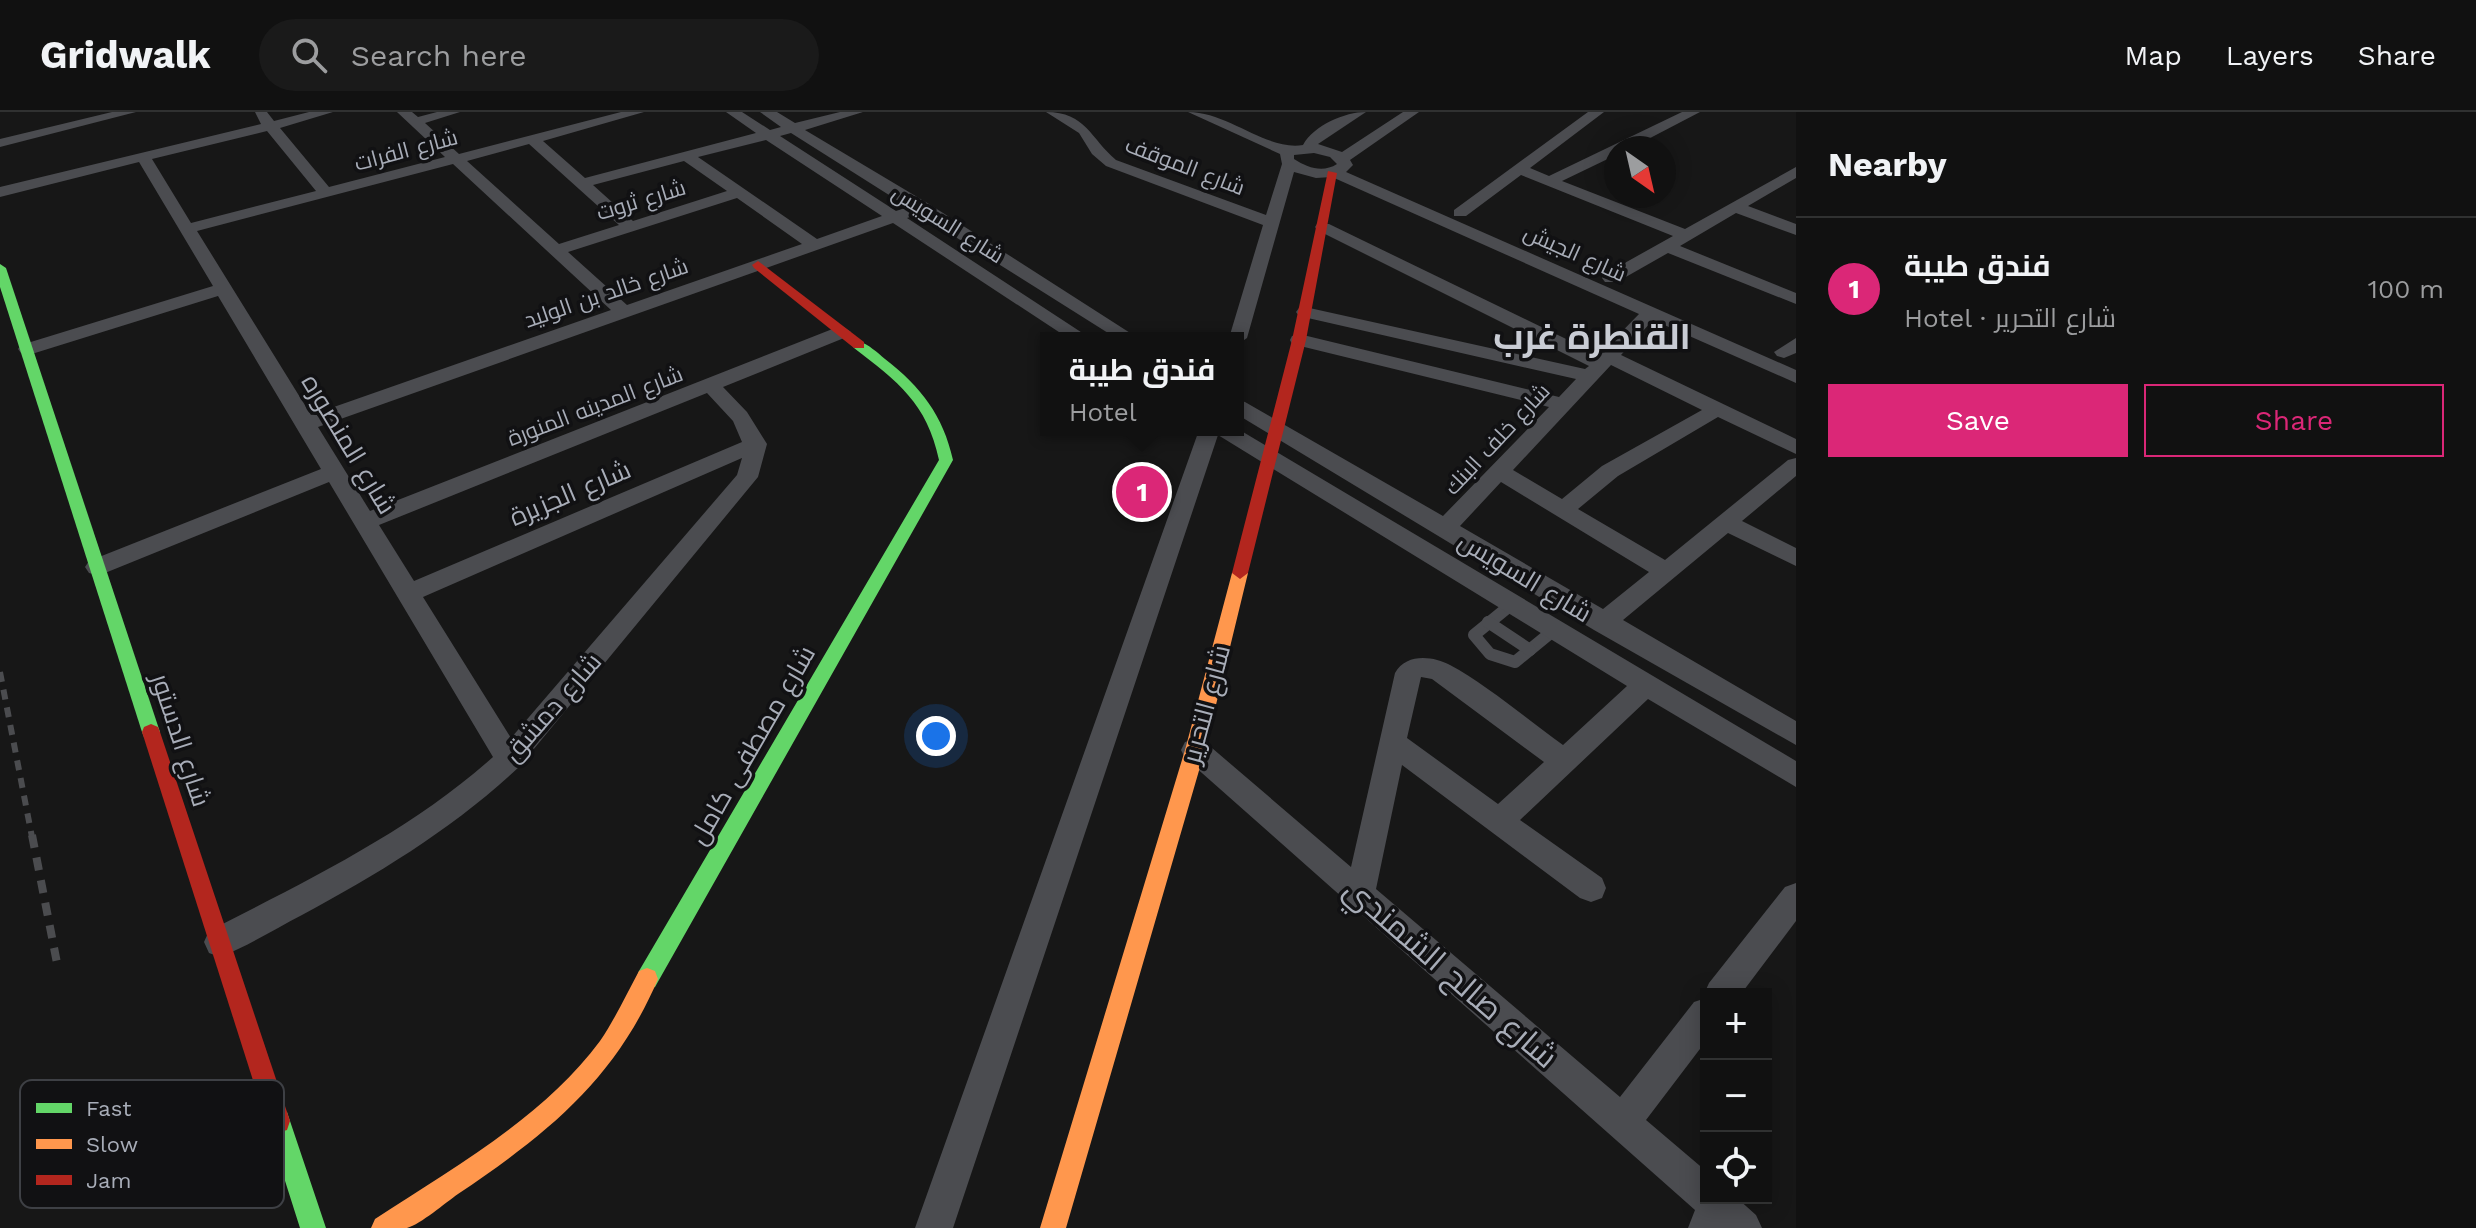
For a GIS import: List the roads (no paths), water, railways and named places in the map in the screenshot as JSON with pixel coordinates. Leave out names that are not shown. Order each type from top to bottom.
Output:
[{"type":"street","points":[[0,143],[129,112]]},
{"type":"street","points":[[259,112],[326,193]]},
{"type":"street","points":[[0,192],[326,112]]},
{"type":"street","points":[[409,117],[453,112]]},
{"type":"street","name":"شارع السويس","points":[[733,112],[1072,332]]},
{"type":"street","name":"شارع السويس","points":[[767,112],[1120,332]]},
{"type":"street","points":[[582,183],[856,112]]},
{"type":"street","name":"شارع الموقف","points":[[1053,112],[1084,130],[1097,151],[1111,163],[1271,222]]},
{"type":"street","name":"شارع الجيش","points":[[1195,112],[1288,158],[1304,171],[1338,167],[1460,213],[1792,351]]},
{"type":"street","points":[[1240,332],[1288,158],[1307,148],[1314,138],[1359,112]]},
{"type":"street","points":[[1338,167],[1412,112]]},
{"type":"street","points":[[1460,213],[1597,112]]},
{"type":"street","points":[[1644,136],[1693,112]]},
{"type":"street","name":"شارع الفرات","points":[[187,229],[628,113]]},
{"type":"street","name":"شارع الجيش","points":[[1233,113],[1307,148],[1332,152],[1338,167],[1650,313],[1796,377]]},
{"type":"street","points":[[409,117],[624,312]]},
{"type":"street","points":[[533,140],[630,226]]},
{"type":"street","points":[[685,155],[815,245]]},
{"type":"street","points":[[1550,181],[1604,155]]},
{"type":"street","name":"شارع المنصوره","points":[[143,157],[509,759]]},
{"type":"street","name":"شارع التحرير","points":[[1053,1228],[1195,750],[1299,340],[1338,167]]},
{"type":"street","points":[[1519,169],[1685,235]]},
{"type":"street","points":[[1611,278],[1796,172]]},
{"type":"street","points":[[1775,184],[1796,191]]},
{"type":"street","name":"شارع ثروت","points":[[555,251],[739,192]]},
{"type":"street","name":"شارع خالد بن الوليد","points":[[305,424],[923,207]]},
{"type":"street","points":[[1735,207],[1796,230]]},
{"type":"street","points":[[1323,227],[1600,365],[1718,409],[1796,447]]},
{"type":"street","points":[[1666,246],[1796,299]]},
{"type":"street","name":"شارع مصطفى كامل","points":[[384,1228],[526,1132],[557,1106],[603,1056],[946,460],[943,433],[932,408],[912,387],[758,265]]},
{"type":"street","name":"شارع الدستور","points":[[0,268],[265,1080]]},
{"type":"street","points":[[28,349],[223,289]]},
{"type":"street","points":[[1305,312],[1600,365]]},
{"type":"street","name":"شارع خلف البنك","points":[[1444,529],[1650,313]]},
{"type":"street","name":"شارع المدينه المنورة","points":[[364,522],[842,332]]},
{"type":"street","points":[[1299,340],[1563,404]]},
{"type":"street","points":[[711,386],[744,422],[756,444]]},
{"type":"street","points":[[1562,510],[1610,471],[1718,409]]},
{"type":"street","name":"شارع السويس","points":[[1244,410],[1796,734]]},
{"type":"street","points":[[934,1228],[1207,436]]},
{"type":"street","name":"شارع السويس","points":[[1234,436],[1796,775]]},
{"type":"street","name":"شارع الجزيرة","points":[[407,594],[756,444]]},
{"type":"street","name":"شارع دمشق","points":[[220,942],[419,834],[477,792],[509,759],[747,477],[755,460],[756,444]]},
{"type":"street","points":[[1603,623],[1796,465]]},
{"type":"street","points":[[1499,471],[1665,571]]},
{"type":"street","points":[[97,567],[334,472]]},
{"type":"street","points":[[1726,522],[1796,558]]},
{"type":"street","points":[[1512,604],[1537,584]]},
{"type":"street","points":[[1360,893],[1408,673],[1415,667],[1426,666],[1441,672],[1564,761]]},
{"type":"street","points":[[1499,821],[1646,685]]},
{"type":"street","points":[[1393,743],[1591,888]]},
{"type":"street","name":"شارع صالح الشمندي","points":[[1195,750],[1622,1123],[1717,1211]]},
{"type":"street","points":[[1726,988],[1792,909]]},
{"type":"street","points":[[1622,1123],[1700,1022]]},
{"type":"street","name":"شارع الدستور","points":[[284,1139],[313,1228]]},
{"type":"lane","points":[[1512,604],[1474,635],[1474,640],[1500,659],[1515,662],[1554,630]]},
{"type":"lane","points":[[1488,622],[1530,650]]},
{"type":"railway","points":[[0,672],[32,837]]},
{"type":"railway","points":[[32,835],[57,963]]},
{"type":"place","name":"فندق طيبة","points":[[1142,492]]},
{"type":"district","name":"القنطرة غرب","points":[[1592,337]]}]
